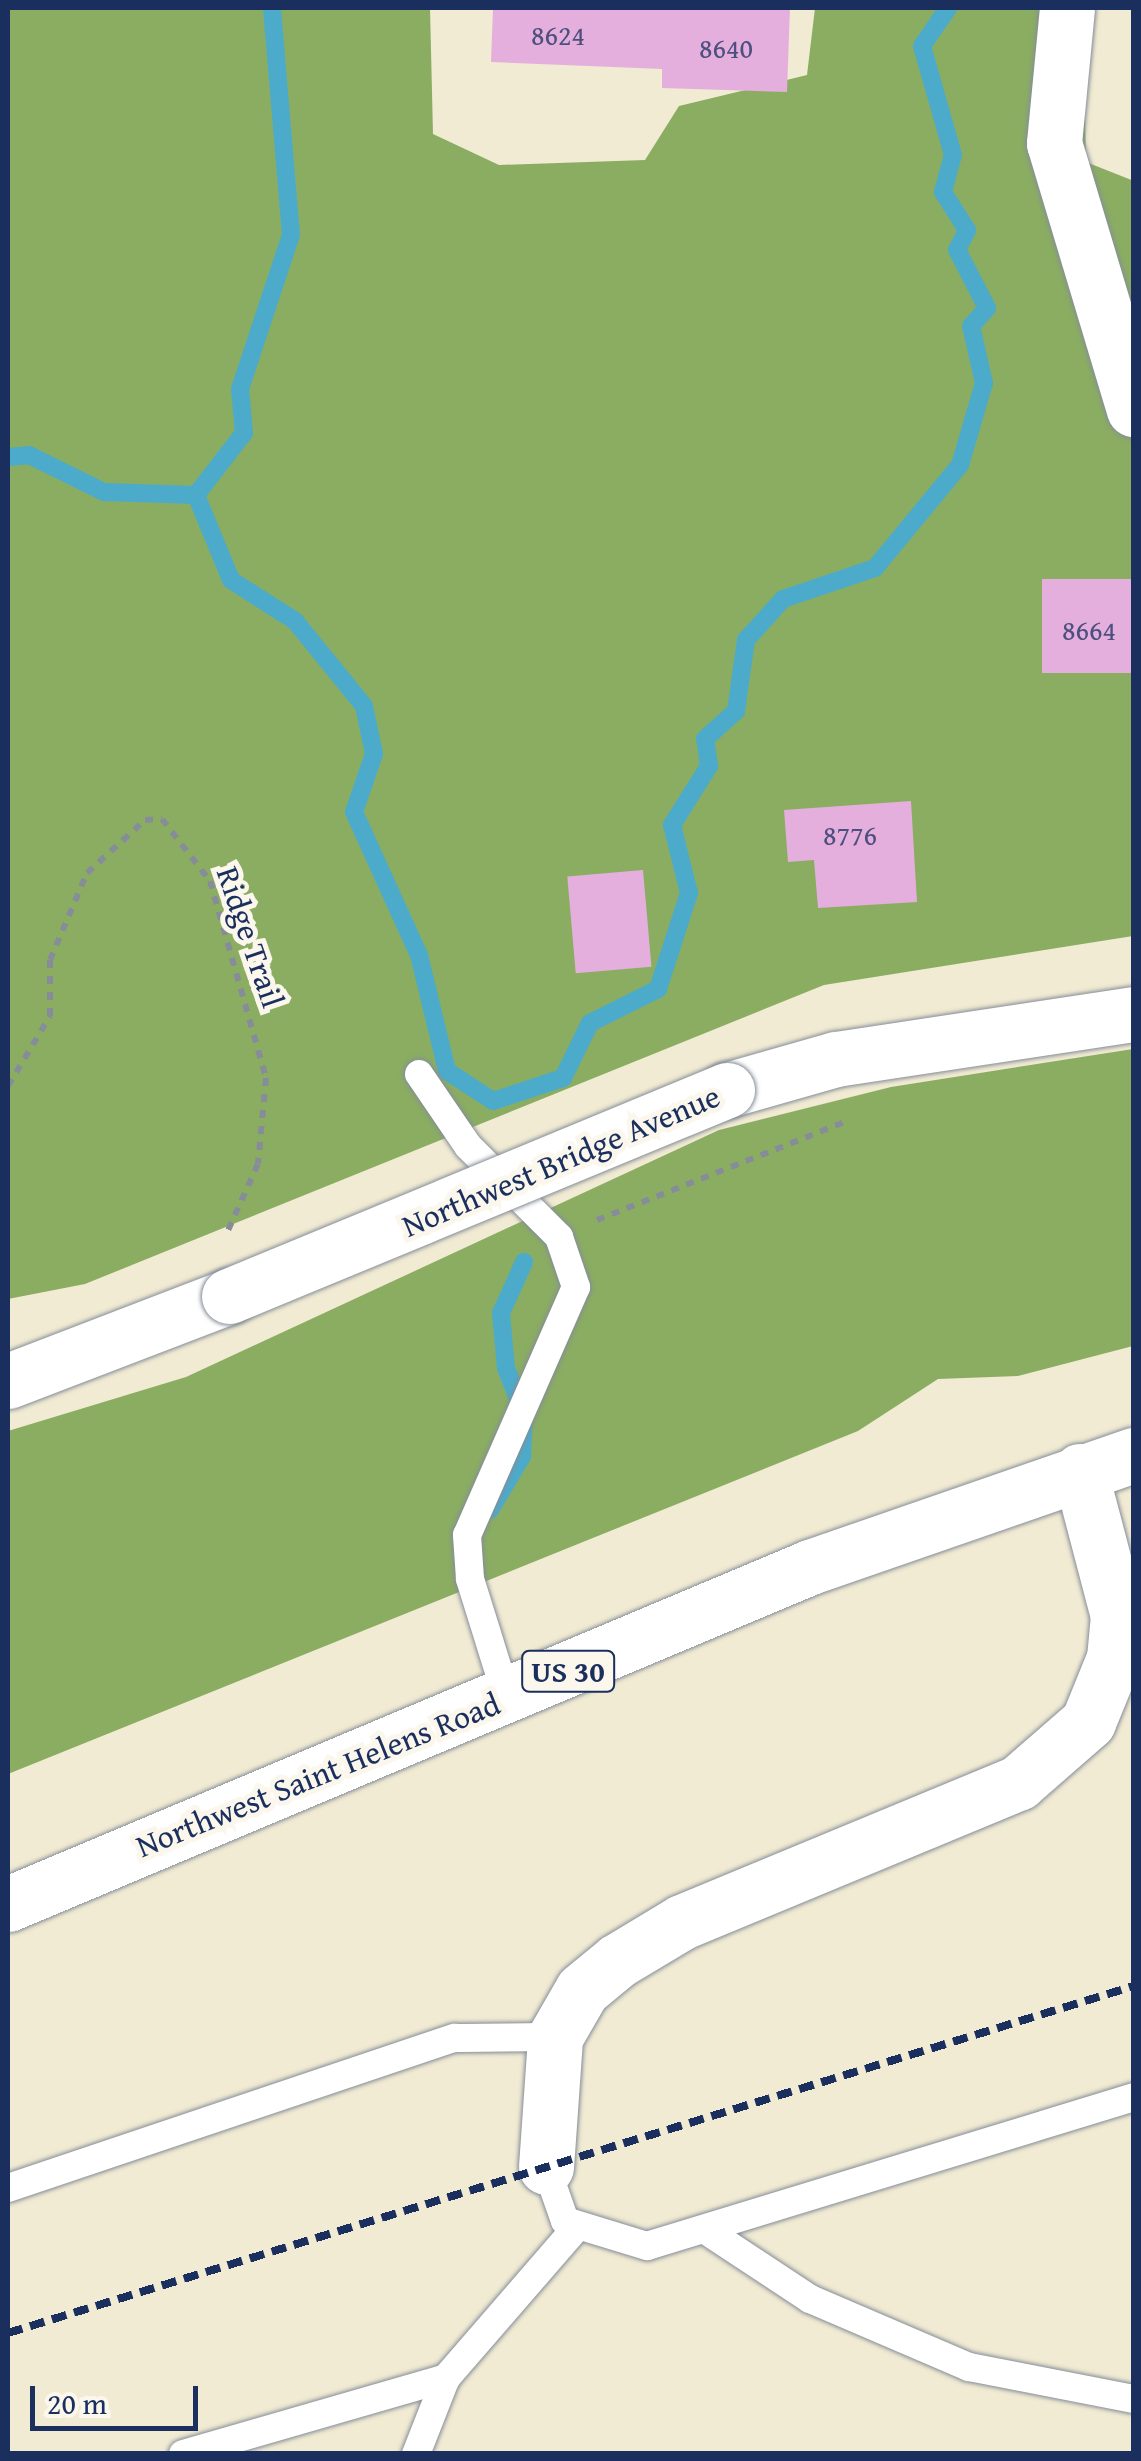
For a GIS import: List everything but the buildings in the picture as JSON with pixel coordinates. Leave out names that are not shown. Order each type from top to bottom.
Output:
[{"type":"main road","points":[[1067,8],[1054,143],[1134,409]]},
{"type":"main road","name":"Northwest Bridge Avenue","points":[[8,1381],[223,1272],[727,1090],[836,1059],[1134,1014]]},
{"type":"main road","name":"Northwest Saint Helens Road","points":[[8,1904],[810,1568],[1134,1455]]},
{"type":"main road","points":[[546,2167],[556,2037],[582,1990],[682,1922],[1018,1783],[1057,1758],[1104,1694],[1118,1616],[1080,1471]]},
{"type":"lane","points":[[419,1074],[468,1146],[560,1237],[572,1262],[572,1312],[467,1536],[470,1579],[507,1698]]},
{"type":"lane","points":[[8,2188],[455,2038],[556,2037]]},
{"type":"lane","points":[[546,2167],[576,2228],[632,2246],[710,2232],[1134,2097]]},
{"type":"lane","points":[[416,2454],[446,2378],[576,2228]]},
{"type":"lane","points":[[710,2232],[810,2298],[969,2367],[1134,2398]]},
{"type":"lane","points":[[184,2454],[446,2378]]},
{"type":"path","name":"Ridge Trail","points":[[8,1086],[50,1016],[50,960],[87,873],[146,820],[162,818],[210,881],[266,1078],[258,1164],[223,1272]]},
{"type":"path","points":[[620,1209],[847,1122]]},
{"type":"green space","points":[[8,8],[430,8],[433,134],[499,165],[645,160],[679,106],[807,75],[815,8],[1092,8],[1083,26],[1086,162],[1134,181],[1133,936],[824,985],[85,1284],[8,1299]]},
{"type":"green space","points":[[1133,1049],[1133,1346],[1018,1376],[938,1379],[858,1431],[8,1774],[8,1431],[186,1377],[719,1130],[891,1087]]},
{"type":"waterway","points":[[196,495],[244,433],[240,389],[291,235],[272,8]]},
{"type":"waterway","points":[[196,495],[231,580],[295,621],[364,706],[374,754],[354,812],[419,955],[447,1071],[493,1101],[563,1078],[590,1023],[658,989],[689,893],[672,825],[709,766],[705,739],[736,711],[746,640],[783,599],[875,568],[960,465],[984,383],[971,326],[987,308],[957,250],[967,230],[943,192],[953,155],[922,46],[948,8]]},
{"type":"waterway","points":[[8,457],[29,455],[104,492],[196,495]]},
{"type":"waterway","points":[[490,1510],[522,1456],[524,1414],[506,1368],[501,1313],[524,1262]]},
{"type":"railway","points":[[8,2333],[1134,1986]]}]
